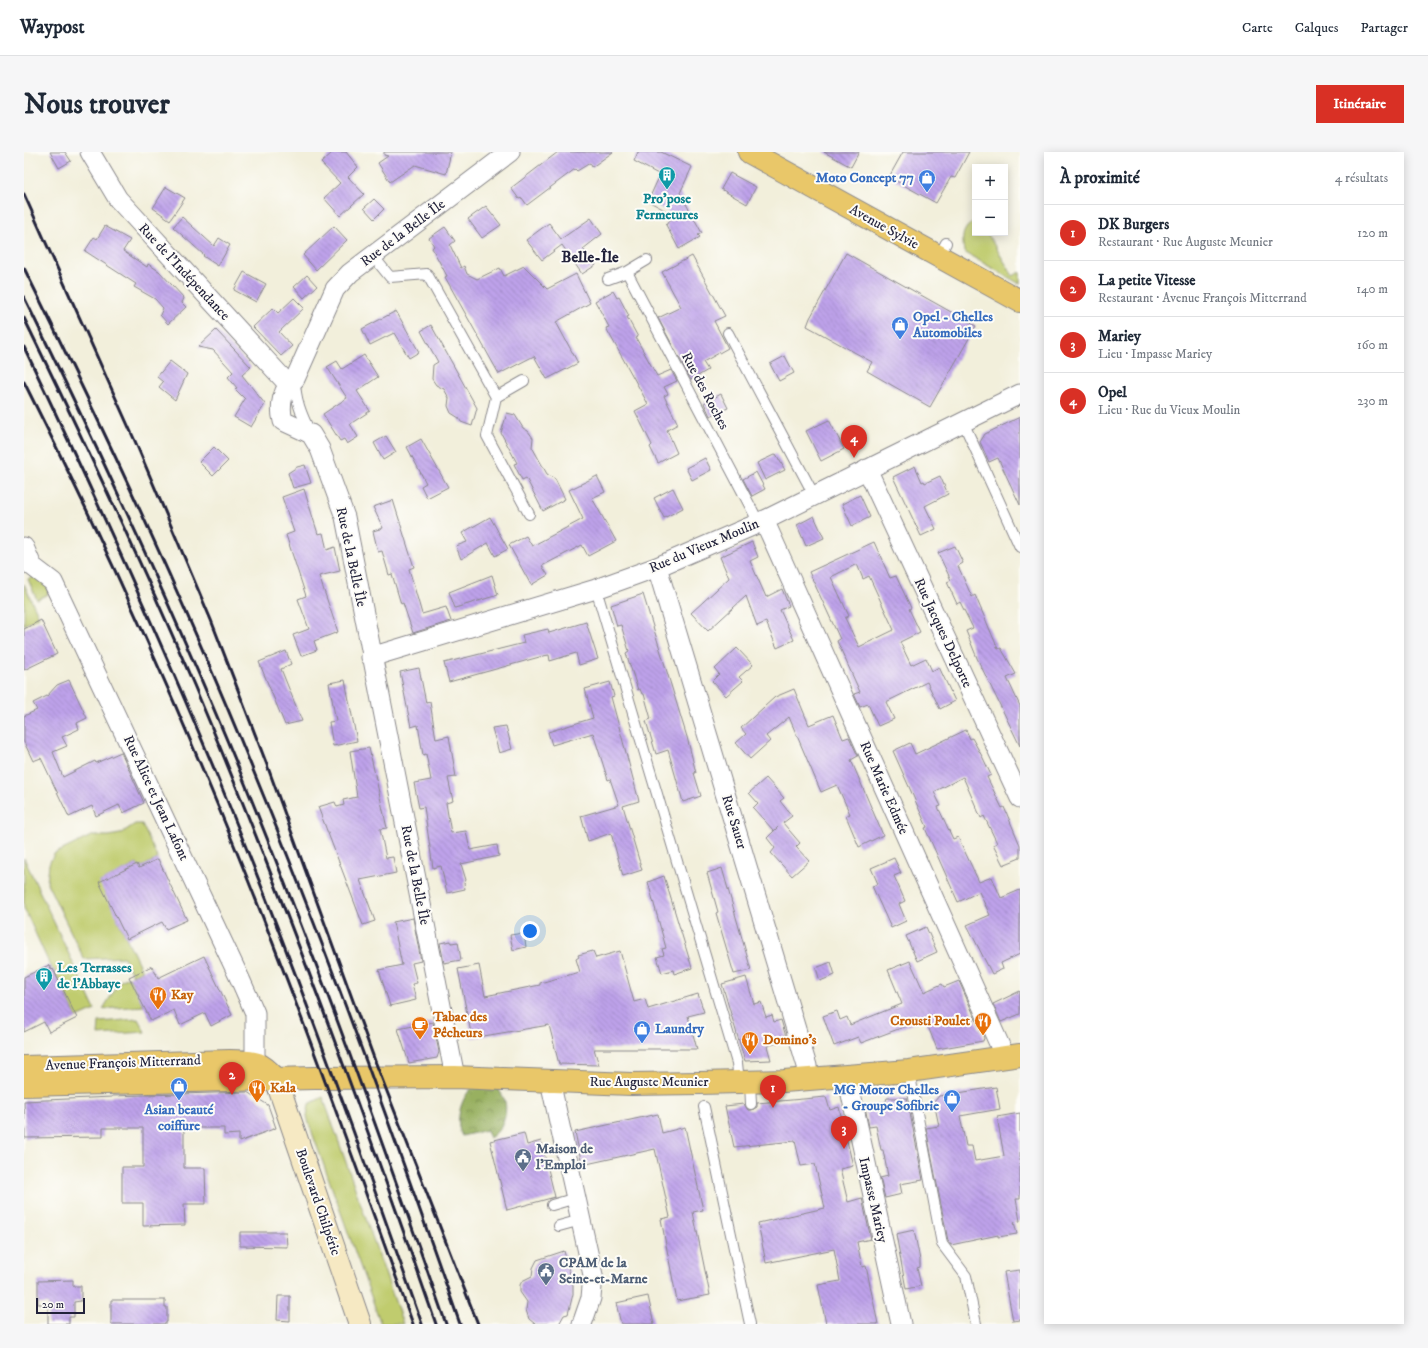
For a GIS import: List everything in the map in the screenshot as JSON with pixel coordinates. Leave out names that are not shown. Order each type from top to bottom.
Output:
[{"type":"main road","name":"Avenue Sylvie","points":[[749,152],[943,250],[1020,301]]},
{"type":"main road","name":"Rue Auguste Meunier","points":[[276,1080],[455,1078],[632,1084],[745,1082],[909,1071],[1012,1056]]},
{"type":"main road","name":"Avenue François Mitterrand","points":[[24,1066],[213,1060],[255,1062]]},
{"type":"main road","points":[[255,1062],[264,1066],[276,1080]]},
{"type":"main road","name":"Avenue François Mitterrand","points":[[24,1085],[276,1080]]},
{"type":"street","name":"Rue de l'Indépendance","points":[[90,152],[118,199],[292,382]]},
{"type":"street","name":"Rue de la Belle Île","points":[[455,1078],[371,657],[345,517],[320,449],[311,434],[283,421],[280,409],[335,289],[350,273],[510,152]]},
{"type":"street","name":"Rue du Vieux Moulin","points":[[371,657],[596,589],[657,567],[761,521],[1020,394]]},
{"type":"street","name":"Rue Jacques Delporte","points":[[867,469],[1020,798]]},
{"type":"street","name":"Rue Marie Edmée","points":[[761,521],[1012,1056]]},
{"type":"street","name":"Rue Alice et Jean Lafont","points":[[25,550],[32,566],[53,582],[240,979],[255,1013],[255,1062]]},
{"type":"street","name":"Rue Sauer","points":[[657,567],[807,1066],[808,1078]]},
{"type":"street","name":"Impasse Mariey","points":[[847,1076],[901,1324]]},
{"type":"street","name":"Boulevard Chilpéric","points":[[276,1080],[360,1324]]},
{"type":"street","points":[[550,1081],[593,1275],[592,1298],[582,1324]]},
{"type":"lane","points":[[373,256],[390,277],[427,274],[496,397],[487,436],[529,514]]},
{"type":"lane","points":[[608,279],[627,272],[647,260]]},
{"type":"lane","name":"Rue des Roches","points":[[627,272],[761,521]]},
{"type":"lane","points":[[728,333],[814,495]]},
{"type":"lane","points":[[496,397],[524,381]]},
{"type":"lane","points":[[963,422],[1017,532],[1020,546]]},
{"type":"lane","points":[[596,589],[737,1063],[745,1082],[751,1104]]},
{"type":"lane","points":[[909,1071],[942,1244],[966,1276],[976,1324]]},
{"type":"lane","points":[[704,1107],[750,1324]]},
{"type":"lane","points":[[552,1205],[576,1198]]},
{"type":"lane","points":[[559,1226],[581,1220]]},
{"type":"green space","points":[[972,222],[972,236],[989,236],[1013,276],[1020,272],[1020,284],[964,252],[963,238],[967,227]]},
{"type":"green space","points":[[36,575],[48,583],[48,594],[37,600],[28,579]]},
{"type":"green space","points":[[24,584],[39,617],[24,625]]},
{"type":"green space","points":[[135,824],[142,824],[158,859],[139,868],[137,864],[100,882],[142,971],[132,975],[124,957],[84,959],[47,883],[49,864],[54,854],[91,836],[109,836],[120,834]]},
{"type":"green space","points":[[24,858],[95,1010],[77,1018],[54,970],[52,970],[24,908]]},
{"type":"green space","points":[[129,977],[144,1006],[103,1009],[120,981]]},
{"type":"green space","points":[[138,1019],[145,1032],[98,1035],[99,1022]]},
{"type":"green space","points":[[474,1086],[498,1088],[503,1096],[506,1107],[503,1123],[497,1132],[489,1138],[487,1130],[462,1136],[460,1130],[459,1117],[462,1103],[469,1090]]},
{"type":"green space","points":[[323,1097],[403,1324],[381,1324],[309,1124],[307,1116],[309,1104]]},
{"type":"building","points":[[50,152],[65,152],[71,161],[59,168]]},
{"type":"building","points":[[333,152],[346,152],[358,167],[348,177],[364,194],[340,216],[324,198],[340,183],[321,163]]},
{"type":"building","points":[[384,152],[451,152],[446,174],[415,165],[390,182],[378,163],[388,156],[384,155]]},
{"type":"building","points":[[558,152],[613,152],[592,167],[590,163],[577,171],[575,169],[527,205],[522,198],[519,199],[511,188]]},
{"type":"building","points":[[638,152],[661,152],[692,167],[680,193],[702,233],[698,235],[700,237],[679,249],[666,225],[674,215],[648,201],[660,175],[634,161]]},
{"type":"building","points":[[824,152],[859,152],[851,167]]},
{"type":"building","points":[[903,152],[969,152],[955,178],[951,177],[936,203],[889,177]]},
{"type":"building","points":[[730,173],[756,187],[747,204],[721,189]]},
{"type":"building","points":[[166,187],[185,198],[170,220],[153,208]]},
{"type":"building","points":[[374,199],[384,209],[374,219],[364,208]]},
{"type":"building","points":[[486,206],[501,225],[482,238],[468,219]]},
{"type":"building","points":[[182,217],[214,246],[219,238],[230,245],[218,266],[203,256],[204,255],[173,227]]},
{"type":"building","points":[[591,218],[602,234],[583,249],[596,265],[582,274],[562,245],[542,260],[526,240],[549,223],[561,239]]},
{"type":"building","points":[[105,226],[130,240],[123,251],[147,267],[148,264],[159,271],[184,298],[182,303],[186,307],[168,324],[160,315],[163,308],[155,299],[134,287],[136,284],[85,251],[94,237],[97,239]]},
{"type":"building","points":[[334,226],[347,240],[316,270],[303,255]]},
{"type":"building","points":[[445,227],[455,241],[450,245],[461,268],[464,266],[467,274],[477,279],[500,268],[504,276],[524,266],[547,289],[576,274],[590,303],[556,322],[578,363],[547,379],[534,356],[499,374],[445,277],[447,276],[432,248],[434,246],[429,238]]},
{"type":"building","name":"Opel - Chelles Automobiles","points":[[846,253],[976,326],[930,407],[867,371],[872,362],[807,326]]},
{"type":"building","points":[[692,256],[725,316],[714,321],[728,348],[703,362],[708,370],[691,380],[658,318],[681,307],[662,272]]},
{"type":"building","points":[[244,272],[266,284],[256,302],[234,290]]},
{"type":"building","points":[[307,275],[317,286],[304,298],[294,287]]},
{"type":"building","points":[[613,291],[617,298],[619,297],[629,316],[627,317],[638,337],[636,338],[657,376],[671,370],[677,381],[664,387],[668,394],[664,396],[678,424],[667,430],[677,453],[658,463],[650,447],[652,445],[635,411],[648,404],[606,328],[609,327],[595,301]]},
{"type":"building","points":[[294,298],[304,308],[279,332],[292,346],[281,356],[253,327],[273,308],[278,313]]},
{"type":"building","points":[[396,311],[419,352],[409,358],[394,333],[370,345],[362,329]]},
{"type":"building","points":[[431,325],[477,408],[472,426],[461,422],[459,418],[451,413],[448,406],[449,398],[444,389],[436,385],[432,379],[433,365],[438,362],[421,331]]},
{"type":"building","points":[[216,330],[251,367],[242,375],[265,404],[251,427],[234,417],[245,399],[235,389],[237,388],[228,377],[233,372],[213,350],[198,347]]},
{"type":"building","points":[[364,355],[378,377],[357,391],[370,411],[350,424],[358,437],[347,444],[344,439],[340,441],[323,414],[347,398],[327,367],[337,361],[342,369]]},
{"type":"building","points":[[785,356],[794,373],[779,381],[770,364]]},
{"type":"building","points":[[170,361],[187,374],[175,400],[159,387],[163,382],[157,377]]},
{"type":"building","points":[[721,394],[728,408],[710,416],[704,403]]},
{"type":"building","points":[[507,413],[515,415],[523,428],[528,431],[533,438],[532,447],[547,474],[555,479],[565,499],[543,511],[526,478],[522,480],[514,464],[517,463],[501,433]]},
{"type":"building","points":[[1020,417],[1020,505],[998,458],[989,462],[980,442],[985,434]]},
{"type":"building","points":[[829,420],[844,449],[821,461],[806,431]]},
{"type":"building","points":[[386,436],[396,452],[383,460],[374,443]]},
{"type":"building","points":[[421,439],[448,487],[427,498],[421,486],[426,483],[407,447]]},
{"type":"building","points":[[214,447],[228,461],[213,476],[199,462]]},
{"type":"building","points":[[776,454],[785,470],[765,480],[757,463]]},
{"type":"building","points":[[705,458],[711,470],[692,480],[686,468]]},
{"type":"building","points":[[305,465],[311,483],[293,488],[288,473],[297,467]]},
{"type":"building","points":[[915,466],[922,482],[924,481],[925,483],[940,476],[948,494],[925,506],[936,529],[921,536],[893,477]]},
{"type":"building","points":[[756,472],[765,489],[752,496],[743,479]]},
{"type":"building","points":[[597,476],[605,492],[592,498],[616,541],[588,556],[582,545],[542,566],[548,575],[531,585],[509,545],[526,536],[532,546],[583,519],[569,490]]},
{"type":"building","points":[[673,488],[683,508],[664,518],[654,498]]},
{"type":"building","points":[[304,489],[318,534],[323,533],[327,550],[335,547],[340,571],[319,576],[338,632],[314,641],[317,650],[301,656],[293,635],[309,629],[298,599],[306,596],[286,535],[294,532],[282,497]]},
{"type":"building","points":[[860,495],[870,517],[852,526],[842,504]]},
{"type":"building","points":[[393,500],[414,567],[409,569],[422,614],[446,607],[451,621],[413,633],[403,603],[401,604],[392,574],[389,575],[382,551],[378,552],[373,531],[383,528],[373,507]]},
{"type":"building","points":[[814,516],[824,538],[806,546],[797,525]]},
{"type":"building","points":[[490,517],[508,549],[495,556],[488,543],[461,559],[456,546],[467,542],[462,533]]},
{"type":"building","points":[[752,542],[758,557],[750,561],[766,597],[782,589],[789,606],[780,610],[794,640],[777,648],[766,622],[757,626],[746,596],[708,631],[691,613],[729,578],[720,557]]},
{"type":"building","points":[[874,542],[890,578],[896,576],[920,632],[900,642],[911,665],[926,658],[932,671],[939,667],[955,701],[940,709],[927,682],[886,702],[894,719],[878,726],[868,704],[860,707],[854,694],[860,692],[837,641],[840,639],[809,572]],"holes":[[[857,564],[863,579],[869,576],[894,630],[859,647],[845,618],[849,616],[831,577]]]},
{"type":"building","points":[[955,546],[963,563],[958,566],[972,597],[975,595],[998,649],[1001,648],[1016,674],[1007,678],[1020,706],[1020,746],[977,658],[966,631],[973,628],[960,602],[957,604],[947,582],[951,580],[938,553]]},
{"type":"building","points":[[492,575],[498,595],[455,608],[449,592]]},
{"type":"building","points":[[643,594],[687,737],[696,773],[694,773],[701,796],[683,802],[668,750],[656,754],[646,721],[651,719],[644,694],[642,694],[640,689],[638,690],[626,653],[629,651],[621,625],[617,626],[611,605]]},
{"type":"building","points":[[41,620],[57,654],[24,670],[24,629]]},
{"type":"building","points":[[586,622],[598,659],[579,665],[576,653],[550,661],[549,655],[449,682],[444,663],[524,643],[522,635],[548,629],[549,633]]},
{"type":"building","points":[[737,648],[753,665],[739,677],[743,681],[726,696],[712,681],[719,674],[715,669]]},
{"type":"building","points":[[286,651],[291,664],[281,669],[302,721],[285,725],[259,662]]},
{"type":"building","points":[[419,668],[426,703],[430,702],[436,739],[449,736],[456,777],[448,778],[453,801],[446,803],[451,833],[466,831],[470,850],[497,845],[499,856],[461,864],[466,880],[464,883],[465,889],[447,893],[441,866],[433,868],[424,807],[419,808],[414,783],[431,780],[426,754],[423,755],[418,725],[411,727],[400,672]]},
{"type":"building","points":[[69,680],[87,718],[77,723],[79,729],[62,737],[67,746],[53,752],[63,777],[95,761],[96,763],[121,752],[144,803],[123,813],[119,805],[96,816],[92,806],[69,817],[41,758],[33,761],[24,742],[24,716],[37,710],[33,703],[47,696],[57,685]]},
{"type":"building","points":[[345,680],[357,741],[333,746],[329,722],[336,721],[329,683]]},
{"type":"building","points":[[610,682],[614,696],[611,697],[639,801],[623,806],[642,870],[623,876],[611,833],[588,841],[581,816],[619,805],[610,779],[608,780],[593,733],[552,745],[548,732],[593,718],[585,689]]},
{"type":"building","points":[[794,689],[809,725],[833,715],[843,739],[849,737],[858,756],[851,760],[883,835],[859,847],[846,816],[850,814],[837,785],[821,792],[789,717],[766,736],[770,741],[750,759],[736,743],[746,734],[741,728],[775,697]]},
{"type":"building","points":[[506,726],[512,749],[499,753],[492,728]]},
{"type":"building","points":[[966,730],[970,739],[972,738],[991,775],[987,777],[1002,808],[1004,807],[1020,845],[1020,858],[1003,865],[993,845],[997,843],[984,816],[981,818],[963,777],[934,792],[941,806],[938,807],[953,839],[958,837],[979,882],[992,877],[1001,898],[1020,890],[1020,954],[1001,963],[1003,969],[992,974],[967,925],[990,915],[979,892],[958,902],[893,751],[910,743],[915,754]]},
{"type":"building","points":[[369,748],[387,828],[380,829],[386,858],[393,857],[396,873],[360,880],[375,921],[363,925],[318,807],[335,802],[337,807],[344,805],[343,800],[357,797],[350,751]]},
{"type":"building","points":[[766,778],[784,798],[780,801],[792,816],[783,823],[800,843],[796,847],[809,861],[792,876],[771,853],[775,848],[767,838],[774,831],[753,808],[758,803],[749,793]]},
{"type":"building","points":[[894,858],[901,873],[894,876],[905,901],[899,904],[906,921],[891,928],[872,886],[878,884],[871,868]]},
{"type":"building","points":[[158,859],[187,920],[166,929],[162,922],[127,939],[99,882],[137,864],[139,868]]},
{"type":"building","points":[[722,868],[751,970],[734,974],[716,913],[718,912],[707,873]]},
{"type":"building","points":[[664,876],[692,968],[674,974],[673,970],[662,973],[657,957],[664,955],[662,949],[666,948],[648,882]]},
{"type":"building","points":[[413,918],[421,961],[412,963],[417,983],[412,984],[416,1000],[390,1006],[379,970],[402,965],[393,922]]},
{"type":"building","points":[[926,927],[937,952],[917,961],[906,936]]},
{"type":"building","points":[[524,933],[526,947],[513,950],[510,935]]},
{"type":"building","points":[[451,941],[451,943],[458,942],[461,960],[444,963],[440,943]]},
{"type":"building","points":[[593,951],[596,958],[620,951],[634,1002],[645,999],[648,1009],[698,994],[704,1012],[688,1016],[697,1049],[594,1049],[599,1065],[559,1064],[549,1025],[472,1038],[458,969],[479,965],[485,996],[540,985],[540,983],[580,972],[576,959],[579,957],[578,955]]},
{"type":"building","points":[[204,956],[232,1015],[211,1026],[205,1013],[180,1025],[174,1010],[151,1021],[129,977],[152,966],[158,978]]},
{"type":"building","points":[[910,961],[924,992],[942,984],[944,987],[959,981],[984,1038],[983,1041],[937,1049],[925,1019],[861,1043],[858,1037],[834,1046],[823,1016],[837,1011],[840,1020],[847,1017],[850,1025],[902,1004],[888,970]]},
{"type":"building","points":[[831,962],[835,975],[820,981],[816,968]]},
{"type":"building","name":"Les Terrasses de l'Abbaye","points":[[49,965],[52,970],[53,969],[77,1018],[49,1032],[44,1022],[24,1032],[24,977]]},
{"type":"building","points":[[746,977],[754,1004],[761,1002],[766,1017],[772,1015],[774,1022],[781,1020],[787,1040],[767,1046],[771,1060],[745,1061],[722,984]]},
{"type":"building","points":[[1020,991],[1020,1014],[1001,1022],[993,1004]]},
{"type":"building","name":"Tabac des Pêcheurs","points":[[433,1022],[439,1052],[437,1058],[409,1063],[398,1029]]},
{"type":"building","points":[[996,1087],[1000,1109],[960,1116],[966,1146],[972,1146],[975,1161],[1004,1156],[997,1117],[1020,1113],[1020,1199],[1016,1199],[1020,1221],[1014,1222],[1017,1234],[998,1237],[998,1235],[951,1245],[948,1241],[926,1128],[939,1126],[934,1102],[939,1096]]},
{"type":"building","points":[[247,1092],[268,1105],[276,1128],[239,1142],[239,1134],[224,1135],[224,1128],[184,1128],[184,1168],[205,1168],[206,1204],[184,1204],[185,1225],[143,1226],[143,1203],[122,1203],[122,1167],[143,1167],[143,1128],[103,1128],[103,1137],[25,1138],[24,1101],[112,1096]]},
{"type":"building","points":[[826,1097],[830,1110],[839,1107],[853,1166],[840,1169],[848,1202],[862,1198],[871,1239],[857,1242],[862,1267],[866,1266],[878,1324],[826,1324],[818,1285],[840,1281],[834,1249],[766,1263],[758,1223],[825,1208],[815,1164],[801,1166],[795,1141],[734,1147],[725,1106],[744,1104],[748,1110],[752,1110],[757,1107],[757,1103]]},
{"type":"building","points":[[887,1098],[907,1098],[923,1180],[900,1184],[902,1194],[885,1198],[880,1178],[888,1176],[883,1150],[881,1150],[876,1126],[869,1127],[865,1107],[885,1103]]},
{"type":"building","points":[[658,1114],[662,1133],[685,1127],[703,1210],[693,1212],[710,1295],[677,1301],[661,1219],[670,1217],[655,1149],[582,1165],[575,1132]]},
{"type":"building","name":"Maison de l'Emploi","points":[[524,1133],[527,1145],[541,1141],[555,1197],[507,1210],[490,1141]]},
{"type":"building","points":[[914,1230],[920,1260],[920,1267],[917,1268],[921,1286],[906,1289],[896,1234]]},
{"type":"building","points":[[240,1232],[286,1232],[287,1247],[240,1246]]},
{"type":"building","name":"CPAM de la Seine-et-Marne","points":[[564,1251],[571,1278],[573,1278],[573,1294],[568,1314],[564,1315],[559,1324],[535,1324],[529,1319],[526,1310],[527,1302],[520,1292],[520,1285],[522,1281],[532,1276],[533,1268],[537,1260]]},
{"type":"building","points":[[1020,1270],[1020,1320],[1013,1321],[1004,1272]]},
{"type":"building","points":[[73,1280],[73,1286],[81,1286],[81,1301],[74,1302],[74,1317],[69,1317],[69,1324],[48,1324],[48,1304],[38,1304],[38,1281]]},
{"type":"building","points":[[278,1296],[290,1296],[290,1321],[277,1320]]},
{"type":"building","points":[[648,1296],[654,1324],[621,1324],[616,1303]]},
{"type":"building","points":[[111,1300],[165,1300],[165,1307],[167,1307],[167,1322],[165,1322],[165,1324],[111,1324]]},
{"type":"railway","points":[[24,194],[135,441],[211,620],[267,765],[375,1061],[478,1324]]},
{"type":"railway","points":[[24,268],[85,392],[143,517],[227,706],[308,907],[411,1185],[460,1324]]},
{"type":"railway","points":[[24,297],[135,531],[214,709],[267,837],[346,1045],[446,1324]]},
{"type":"railway","points":[[24,318],[132,546],[174,639],[227,764],[320,1003],[436,1324]]},
{"type":"railway","points":[[24,347],[125,564],[220,783],[324,1052],[422,1324]]},
{"type":"railway","points":[[24,382],[121,583],[210,787],[290,987],[413,1324]]},
{"type":"place","name":"Pro'pose Fermetures","points":[[667,190]]},
{"type":"place","name":"Moto Concept 77","points":[[927,193]]},
{"type":"place","name":"Opel - Chelles Automobiles","points":[[900,340]]},
{"type":"place","name":"Opel","points":[[854,458]]},
{"type":"place","name":"Les Terrasses de l'Abbaye","points":[[44,991]]},
{"type":"place","name":"Kay","points":[[158,1010]]},
{"type":"place","name":"Crousti Poulet","points":[[983,1036]]},
{"type":"place","name":"Tabac des Pêcheurs","points":[[420,1040]]},
{"type":"place","name":"Laundry","points":[[642,1044]]},
{"type":"place","name":"Domino's","points":[[750,1055]]},
{"type":"place","name":"La petite Vitesse","points":[[232,1095]]},
{"type":"place","name":"Asian beauté coiffure","points":[[179,1101]]},
{"type":"place","name":"Kala","points":[[257,1103]]},
{"type":"place","name":"DK Burgers","points":[[773,1108]]},
{"type":"place","name":"MG Motor Chelles - Groupe Sofibrie","points":[[952,1113]]},
{"type":"place","name":"Mariey","points":[[844,1149]]},
{"type":"place","name":"Maison de l'Emploi","points":[[523,1172]]},
{"type":"place","name":"CPAM de la Seine-et-Marne","points":[[546,1286]]},
{"type":"district","name":"Belle-Île","points":[[590,257]]}]
